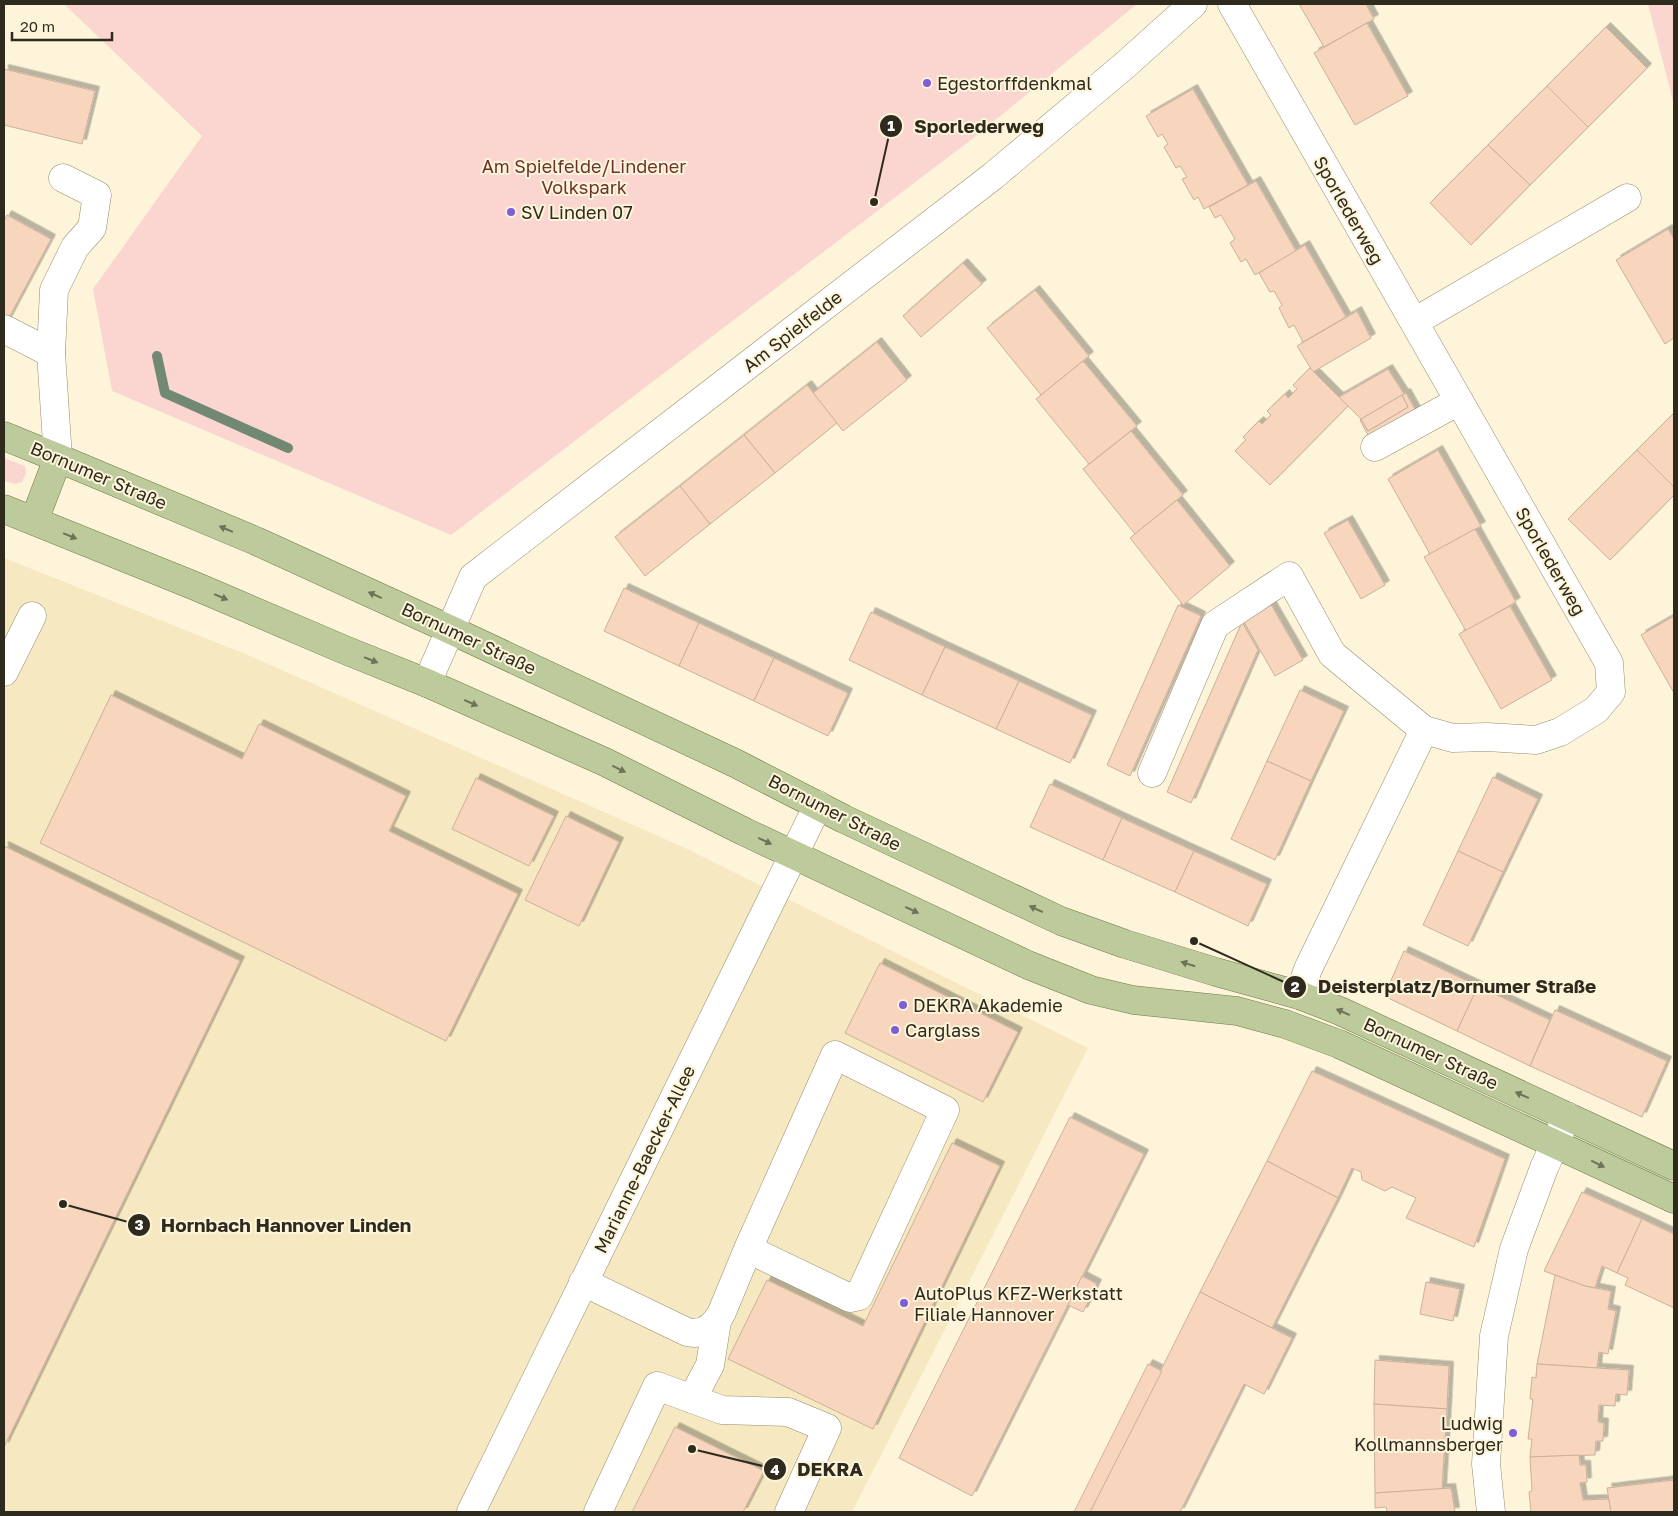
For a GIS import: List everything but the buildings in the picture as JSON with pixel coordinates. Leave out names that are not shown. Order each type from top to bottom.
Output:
[{"type":"main road","name":"Bornumer Straße","points":[[4,436],[256,541],[451,630],[735,763],[844,819],[1061,920],[1125,944],[1299,995],[1340,1011],[1674,1166]]},
{"type":"main road","points":[[34,521],[58,458]]},
{"type":"main road","name":"Bornumer Straße","points":[[4,509],[427,683],[605,762],[794,855],[1028,964],[1091,990],[1133,1000],[1237,1012],[1285,1024],[1339,1044],[1674,1199]]},
{"type":"street","name":"Am Spielfelde","points":[[427,683],[473,577],[993,176],[1124,66],[1193,4]]},
{"type":"street","name":"Sporlederweg","points":[[1232,4],[1608,662],[1611,692],[1596,710],[1560,732],[1536,740],[1487,737],[1453,738],[1424,730]]},
{"type":"street","points":[[58,458],[51,353],[54,290],[76,247],[92,228],[97,194],[63,178]]},
{"type":"street","points":[[1414,322],[1627,198]]},
{"type":"street","points":[[4,330],[51,353]]},
{"type":"street","points":[[1376,448],[1459,401]]},
{"type":"street","points":[[1152,773],[1215,625],[1289,576],[1332,654],[1424,730],[1308,969],[1299,995]]},
{"type":"street","points":[[4,672],[32,616]]},
{"type":"street","name":"Marianne-Baecker-Allee","points":[[471,1512],[818,805]]},
{"type":"street","points":[[692,1399],[710,1365],[717,1321],[748,1249],[835,1055],[945,1110],[859,1296],[850,1298],[748,1249]]},
{"type":"street","points":[[1491,1512],[1486,1464],[1494,1336],[1514,1249],[1554,1143],[1567,1116]]},
{"type":"street","points":[[584,1282],[687,1332],[695,1334],[702,1332],[712,1327],[717,1321]]},
{"type":"street","points":[[598,1512],[658,1386],[722,1410],[788,1412],[828,1428],[788,1512]]},
{"type":"shaded area","points":[[4,558],[243,653],[685,848],[1088,1048],[852,1512],[4,1512]]},
{"type":"green space","name":"SV Linden 07","points":[[64,4],[1137,4],[976,136],[451,535],[112,391],[93,289],[202,136]]},
{"type":"green space","points":[[1648,4],[1674,4],[1674,105]]},
{"type":"green space","points":[[4,458],[25,466],[26,473],[22,482],[15,484],[4,481]]},
{"type":"waterway","points":[[157,356],[165,393],[288,448]]},
{"type":"place","name":"Egestorffdenkmal","points":[[927,83]]},
{"type":"place","name":"Sporlederweg","points":[[874,202]]},
{"type":"place","name":"SV Linden 07","points":[[511,212]]},
{"type":"place","name":"Deisterplatz/Bornumer Straße","points":[[1194,941]]},
{"type":"place","name":"DEKRA Akademie","points":[[903,1005]]},
{"type":"place","name":"Carglass","points":[[895,1030]]},
{"type":"place","name":"Hornbach Hannover Linden","points":[[63,1204]]},
{"type":"place","name":"AutoPlus KFZ-Werkstatt Filiale Hannover","points":[[904,1303]]},
{"type":"place","name":"Ludwig Kollmannsberger","points":[[1513,1433]]},
{"type":"place","name":"DEKRA","points":[[692,1449]]},
{"type":"park label","name":"Am Spielfelde/Lindener Volkspark","points":[[584,176]]}]
